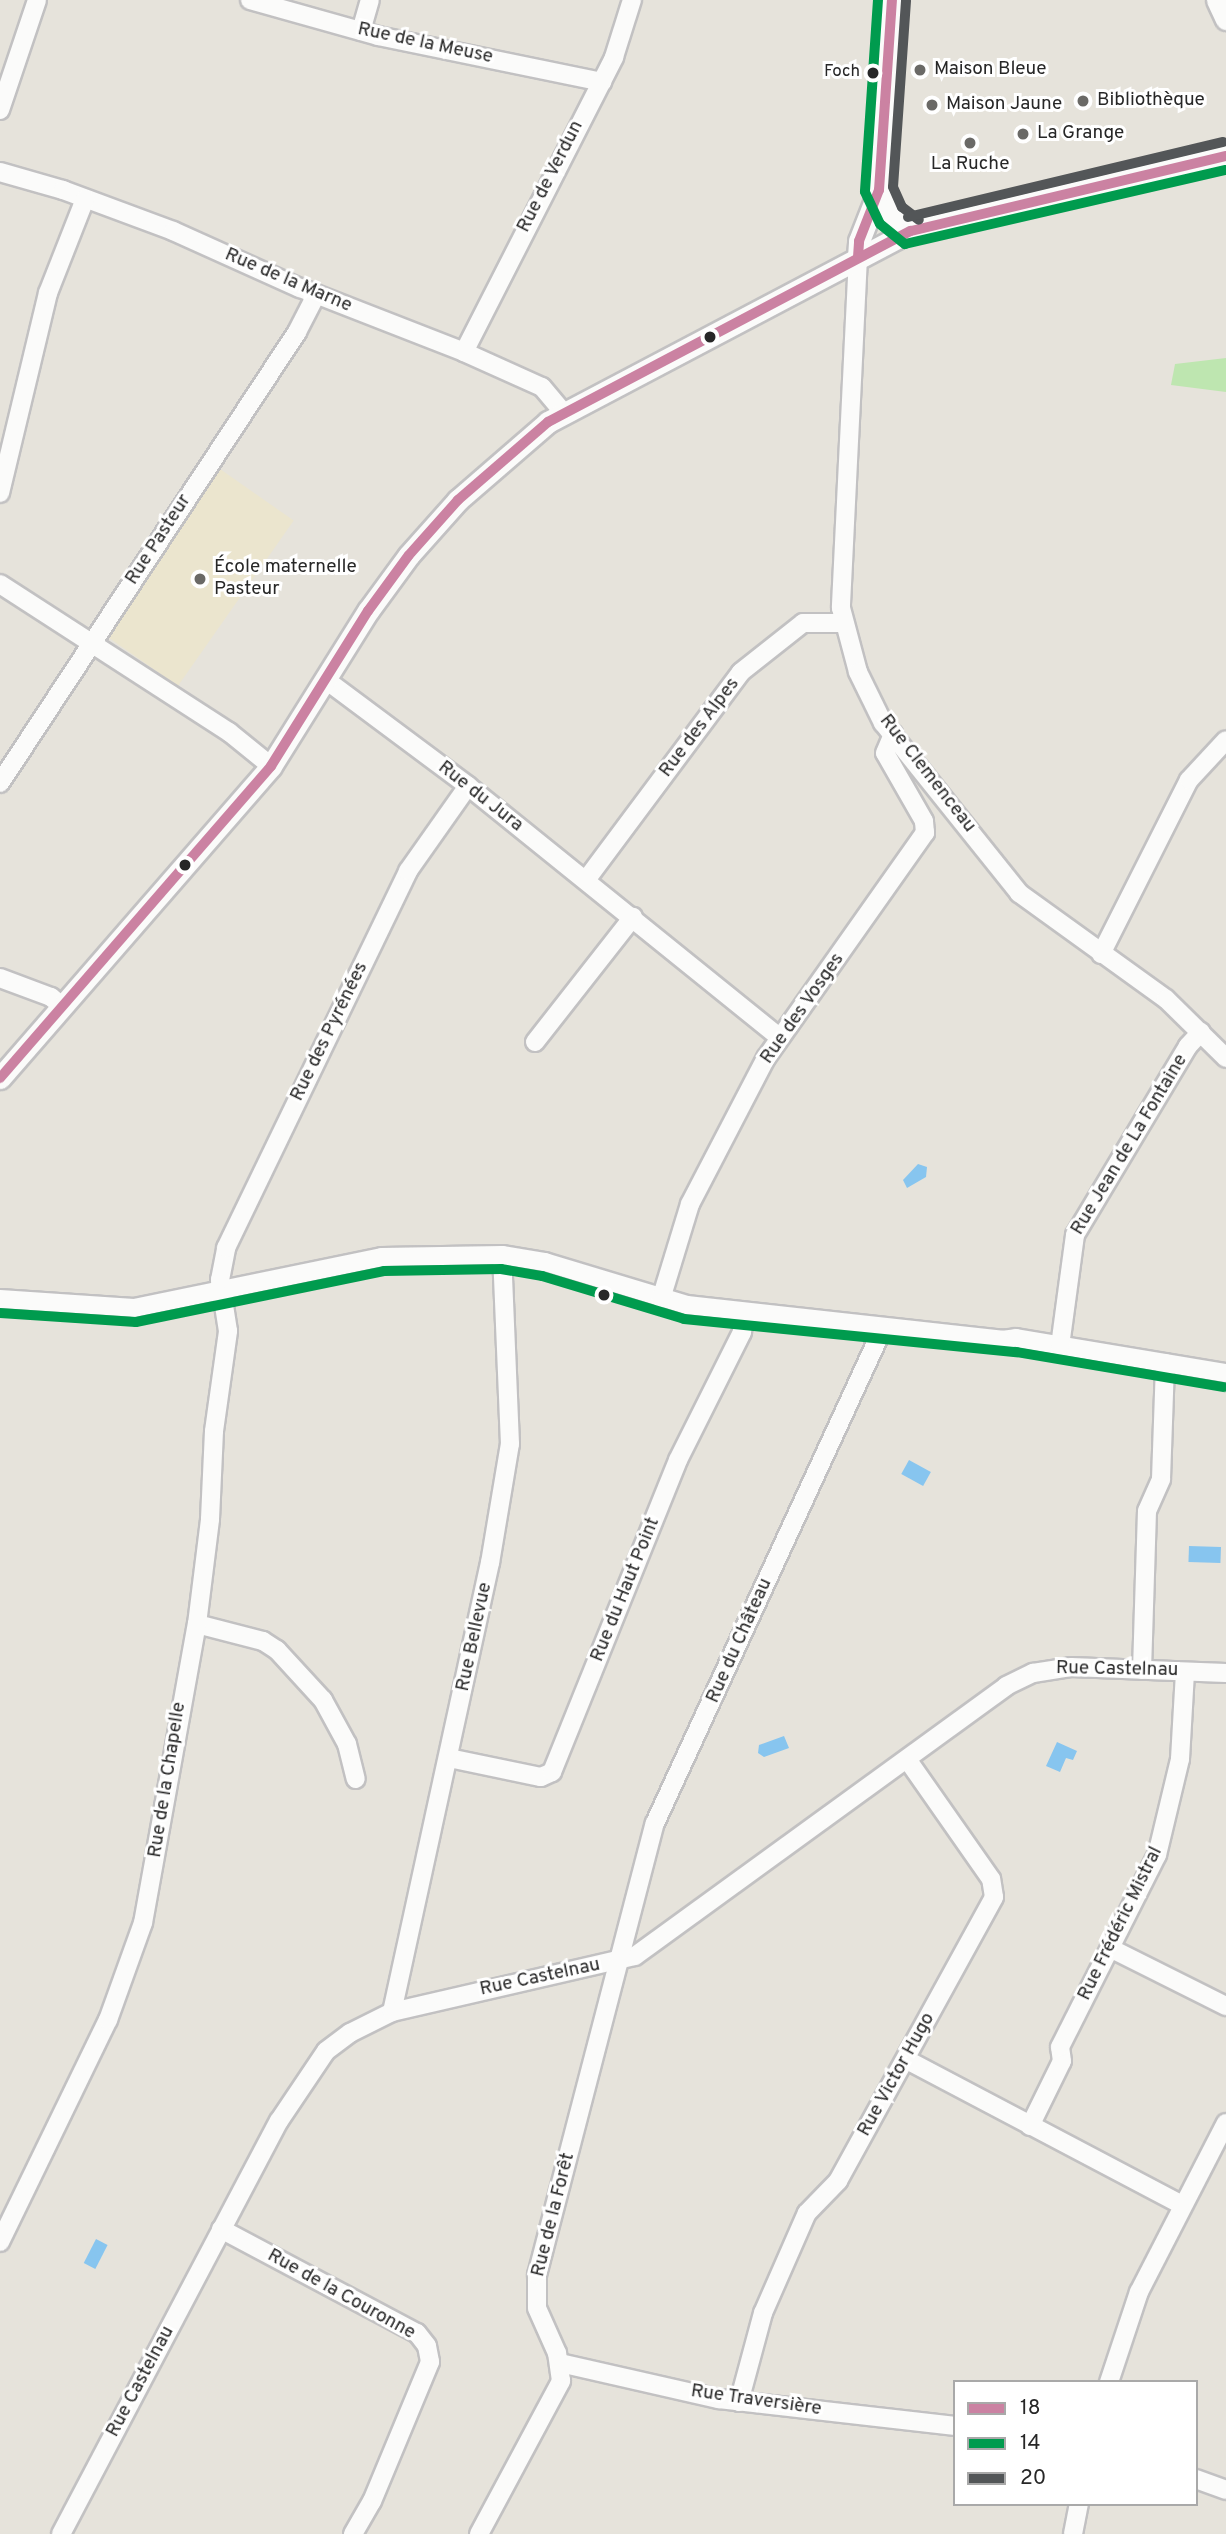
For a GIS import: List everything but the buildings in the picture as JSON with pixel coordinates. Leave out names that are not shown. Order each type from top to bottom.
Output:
[{"type":"street","points":[[0,110],[37,0]]},
{"type":"street","name":"Rue de la Meuse","points":[[250,0],[361,31],[602,82]]},
{"type":"street","points":[[361,31],[370,0]]},
{"type":"street","name":"Rue de Verdun","points":[[464,352],[602,82],[632,0]]},
{"type":"street","points":[[858,257],[859,241],[878,190],[892,0]]},
{"type":"street","points":[[1217,0],[1226,19]]},
{"type":"street","points":[[0,1079],[271,766],[391,578],[441,518],[479,480],[563,412],[911,230],[1226,156]]},
{"type":"street","name":"Rue de la Marne","points":[[0,172],[173,231],[316,295],[464,352],[542,387],[563,412]]},
{"type":"street","points":[[878,190],[891,216],[911,230]]},
{"type":"street","points":[[0,493],[48,293],[85,199]]},
{"type":"street","name":"Rue Clemenceau","points":[[858,257],[843,623],[859,672],[893,734],[1019,893],[1166,999],[1226,1058]]},
{"type":"street","name":"Rue Pasteur","points":[[0,783],[297,332],[316,295]]},
{"type":"street","points":[[0,584],[229,732],[271,766]]},
{"type":"street","name":"Rue des Alpes","points":[[586,880],[741,672],[803,622],[843,623]]},
{"type":"street","name":"Rue du Jura","points":[[326,680],[468,786],[779,1037]]},
{"type":"street","name":"Rue des Vosges","points":[[661,1299],[690,1204],[779,1037],[792,1026],[925,834],[924,821],[885,753],[893,734]]},
{"type":"street","points":[[1101,954],[1189,780],[1226,740]]},
{"type":"street","name":"Rue des Pyrénées","points":[[221,1290],[220,1267],[226,1248],[408,871],[468,786]]},
{"type":"street","points":[[535,1042],[633,917]]},
{"type":"street","points":[[0,978],[51,997],[63,1007]]},
{"type":"street","name":"Rue Jean de La Fontaine","points":[[1060,1346],[1075,1235],[1188,1046],[1201,1032]]},
{"type":"street","points":[[0,1299],[109,1310],[382,1257],[502,1255],[564,1267],[661,1299],[745,1313],[883,1328],[1016,1338],[1226,1373]]},
{"type":"street","name":"Rue Bellevue","points":[[392,2012],[490,1563],[510,1444],[502,1255]]},
{"type":"street","name":"Rue de la Chapelle","points":[[0,2242],[108,2020],[143,1923],[197,1624],[228,1331],[221,1290]]},
{"type":"street","name":"Rue du Haut Point","points":[[449,1758],[541,1777],[552,1772],[678,1460],[742,1332],[745,1313]]},
{"type":"street","name":"Rue du Château","points":[[621,1961],[625,1928],[654,1823],[883,1328]]},
{"type":"street","points":[[1142,1670],[1147,1511],[1161,1479],[1165,1363]]},
{"type":"street","points":[[197,1624],[263,1641],[277,1650],[323,1700],[343,1735],[356,1779]]},
{"type":"street","name":"Rue Castelnau","points":[[61,2534],[279,2121],[327,2050],[392,2012],[621,1961],[648,1949],[682,1919],[1006,1686],[1032,1672],[1071,1667],[1226,1673]]},
{"type":"street","name":"Rue Frédéric Mistral","points":[[1030,2126],[1062,2061],[1060,2047],[1157,1855],[1180,1759],[1185,1672]]},
{"type":"street","name":"Rue Victor Hugo","points":[[739,2402],[762,2313],[807,2213],[838,2181],[907,2060],[994,1897],[991,1879],[907,1759]]},
{"type":"street","points":[[1110,1948],[1226,2006]]},
{"type":"street","name":"Rue de la Forêt","points":[[560,2363],[537,2308],[537,2275],[621,1961]]},
{"type":"street","points":[[907,2060],[1182,2205]]},
{"type":"street","points":[[1110,2380],[1139,2292],[1226,2123]]},
{"type":"street","name":"Rue de la Couronne","points":[[220,2230],[417,2333],[427,2346],[430,2362],[372,2501],[353,2534]]},
{"type":"street","points":[[479,2534],[561,2381],[560,2363]]},
{"type":"street","name":"Rue Traversière","points":[[560,2363],[739,2402],[953,2426]]},
{"type":"street","points":[[1198,2480],[1226,2490]]},
{"type":"street","points":[[1073,2534],[1079,2506]]},
{"type":"shaded area","name":"École maternelle Pasteur","points":[[220,469],[294,521],[178,686],[104,634]]},
{"type":"green space","points":[[1226,358],[1226,392],[1171,385],[1175,364]]},
{"type":"water","points":[[918,1164],[927,1167],[926,1177],[907,1188],[903,1180]]},
{"type":"water","points":[[909,1460],[931,1472],[923,1486],[901,1474]]},
{"type":"water","points":[[1189,1546],[1221,1547],[1220,1563],[1188,1562]]},
{"type":"water","points":[[784,1736],[789,1748],[764,1757],[758,1753],[759,1745]]},
{"type":"water","points":[[1057,1742],[1077,1751],[1073,1760],[1066,1758],[1060,1772],[1046,1766]]},
{"type":"water","points":[[96,2239],[108,2245],[95,2269],[84,2263]]},
{"type":"transit line","name":"14","points":[[878,0],[865,192],[880,224],[905,244],[1226,170]]},
{"type":"transit line","name":"18","points":[[858,257],[859,241],[879,190],[892,0]]},
{"type":"transit line","name":"20","points":[[906,1],[893,187],[902,207],[919,220]]},
{"type":"transit line","name":"20","points":[[908,217],[1223,142]]},
{"type":"transit line","name":"18","points":[[0,1078],[271,766],[368,611],[409,555],[458,500],[548,422],[911,231],[1226,156]]},
{"type":"transit line","name":"14","points":[[0,1313],[136,1322],[384,1271],[501,1269],[542,1276],[684,1319],[1016,1352],[1224,1387]]},
{"type":"place","name":"Maison Bleue","points":[[920,70]]},
{"type":"place","name":"Foch","points":[[873,73]]},
{"type":"place","name":"Bibliothèque","points":[[1083,101]]},
{"type":"place","name":"Maison Jaune","points":[[932,105]]},
{"type":"place","name":"La Grange","points":[[1023,134]]},
{"type":"place","name":"La Ruche","points":[[970,143]]},
{"type":"place","name":"École maternelle Pasteur","points":[[200,579]]}]
